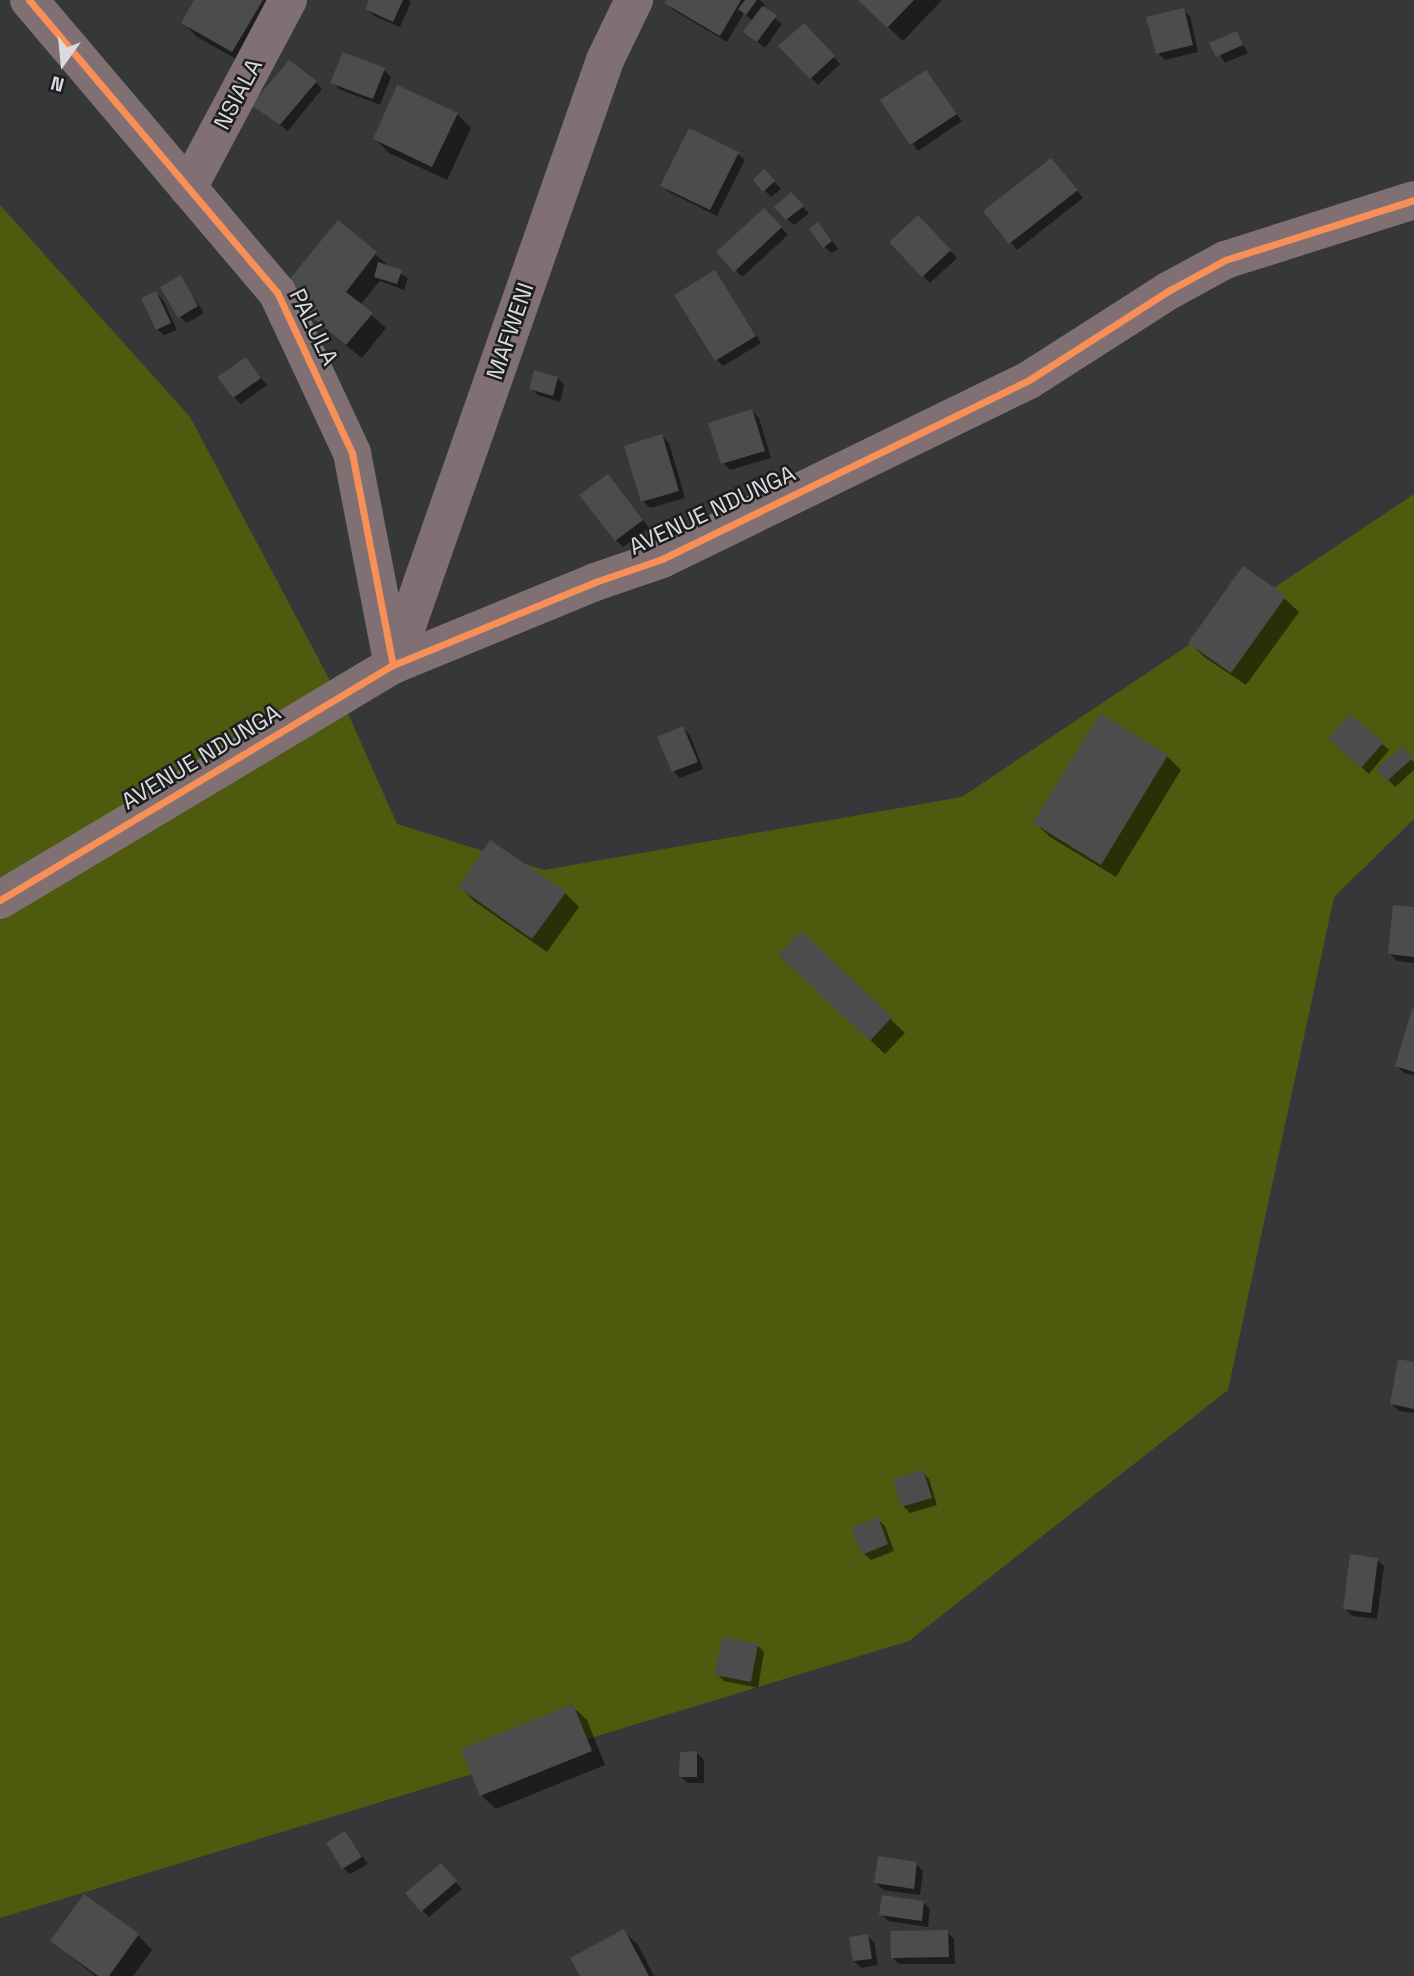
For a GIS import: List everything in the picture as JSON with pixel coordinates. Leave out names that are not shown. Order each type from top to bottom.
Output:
[{"type":"street","name":"PALULA","points":[[29,0],[277,292],[352,453],[393,665]]},
{"type":"street","name":"NSIALA","points":[[188,188],[288,0]]},
{"type":"street","name":"MAFWENI","points":[[393,665],[605,60],[634,0]]},
{"type":"street","name":"AVENUE NDUNGA","points":[[0,900],[393,665],[595,582],[662,559],[1029,380],[1170,290],[1225,260],[1414,200]]},
{"type":"green space","points":[[0,205],[190,417],[350,718],[397,824],[544,870],[962,797],[1414,494],[1414,819],[1334,897],[1228,1390],[909,1641],[0,1918]]},
{"type":"building","points":[[194,0],[263,0],[232,52],[181,23]]},
{"type":"building","points":[[369,0],[403,0],[393,22],[365,9]]},
{"type":"building","points":[[666,0],[741,0],[720,36],[664,3]]},
{"type":"building","points":[[745,0],[757,0],[746,15],[738,9]]},
{"type":"building","points":[[858,0],[914,0],[887,28]]},
{"type":"building","points":[[762,6],[777,15],[757,42],[743,32]]},
{"type":"building","points":[[1184,8],[1193,45],[1156,54],[1146,17]]},
{"type":"building","points":[[804,23],[835,56],[810,79],[778,46]]},
{"type":"building","points":[[1237,31],[1243,45],[1216,57],[1209,43]]},
{"type":"building","points":[[343,52],[385,68],[373,99],[330,83]]},
{"type":"building","points":[[289,60],[317,81],[280,125],[251,105]]},
{"type":"building","points":[[926,70],[957,114],[910,145],[880,100]]},
{"type":"building","points":[[397,85],[458,113],[432,167],[373,139]]},
{"type":"building","points":[[689,128],[739,152],[710,210],[660,186]]},
{"type":"building","points":[[1051,158],[1078,190],[1009,244],[983,211]]},
{"type":"building","points":[[764,169],[775,181],[763,192],[753,180]]},
{"type":"building","points":[[791,192],[804,206],[786,220],[774,207]]},
{"type":"building","points":[[764,208],[782,227],[734,272],[716,252]]},
{"type":"building","points":[[918,215],[951,250],[922,277],[889,242]]},
{"type":"building","points":[[338,220],[377,252],[346,292],[373,313],[346,345],[279,292]]},
{"type":"building","points":[[818,222],[832,241],[823,248],[809,229]]},
{"type":"building","points":[[378,262],[402,270],[397,284],[374,277]]},
{"type":"building","points":[[715,270],[756,336],[715,361],[674,295]]},
{"type":"building","points":[[181,275],[198,306],[178,318],[160,287]]},
{"type":"building","points":[[156,291],[171,323],[156,330],[141,298]]},
{"type":"building","points":[[246,357],[261,378],[233,398],[217,377]]},
{"type":"building","points":[[534,370],[558,377],[553,396],[529,389]]},
{"type":"building","points":[[752,409],[765,451],[721,464],[708,423]]},
{"type":"building","points":[[662,434],[679,491],[641,502],[624,446]]},
{"type":"building","points":[[608,474],[643,520],[615,541],[579,495]]},
{"type":"building","points":[[1243,566],[1286,596],[1231,673],[1188,643]]},
{"type":"building","points":[[1100,713],[1168,755],[1101,865],[1033,823]]},
{"type":"building","points":[[1350,714],[1384,742],[1361,768],[1328,738]]},
{"type":"building","points":[[683,726],[698,762],[672,772],[657,737]]},
{"type":"building","points":[[1402,746],[1413,758],[1387,781],[1376,769]]},
{"type":"building","points":[[490,840],[566,892],[532,939],[458,887]]},
{"type":"building","points":[[1393,905],[1414,907],[1414,957],[1388,954]]},
{"type":"building","points":[[801,931],[892,1017],[870,1041],[778,955]]},
{"type":"building","points":[[1414,1009],[1414,1072],[1395,1066]]},
{"type":"building","points":[[1398,1359],[1414,1362],[1414,1409],[1390,1404]]},
{"type":"building","points":[[923,1470],[932,1498],[901,1507],[893,1479]]},
{"type":"building","points":[[878,1517],[888,1544],[862,1555],[851,1528]]},
{"type":"building","points":[[1350,1554],[1378,1558],[1371,1613],[1343,1609]]},
{"type":"building","points":[[722,1637],[758,1644],[751,1682],[715,1675]]},
{"type":"building","points":[[573,1704],[592,1751],[480,1796],[461,1749]]},
{"type":"building","points":[[697,1751],[697,1777],[679,1777],[680,1752]]},
{"type":"building","points":[[345,1831],[362,1857],[342,1869],[326,1843]]},
{"type":"building","points":[[878,1856],[917,1862],[914,1889],[874,1883]]},
{"type":"building","points":[[441,1863],[457,1881],[421,1912],[405,1893]]},
{"type":"building","points":[[84,1894],[139,1934],[109,1976],[98,1976],[50,1941]]},
{"type":"building","points":[[882,1895],[924,1901],[922,1921],[879,1915]]},
{"type":"building","points":[[624,1929],[649,1976],[580,1976],[570,1958]]},
{"type":"building","points":[[948,1930],[949,1957],[891,1958],[890,1931]]},
{"type":"building","points":[[868,1934],[872,1959],[853,1961],[849,1937]]},
{"type":"cycle path","points":[[29,0],[277,292],[352,453],[393,665]]},
{"type":"cycle path","points":[[0,900],[393,665],[595,582],[662,559],[1029,380],[1170,290],[1225,260],[1414,200]]}]
